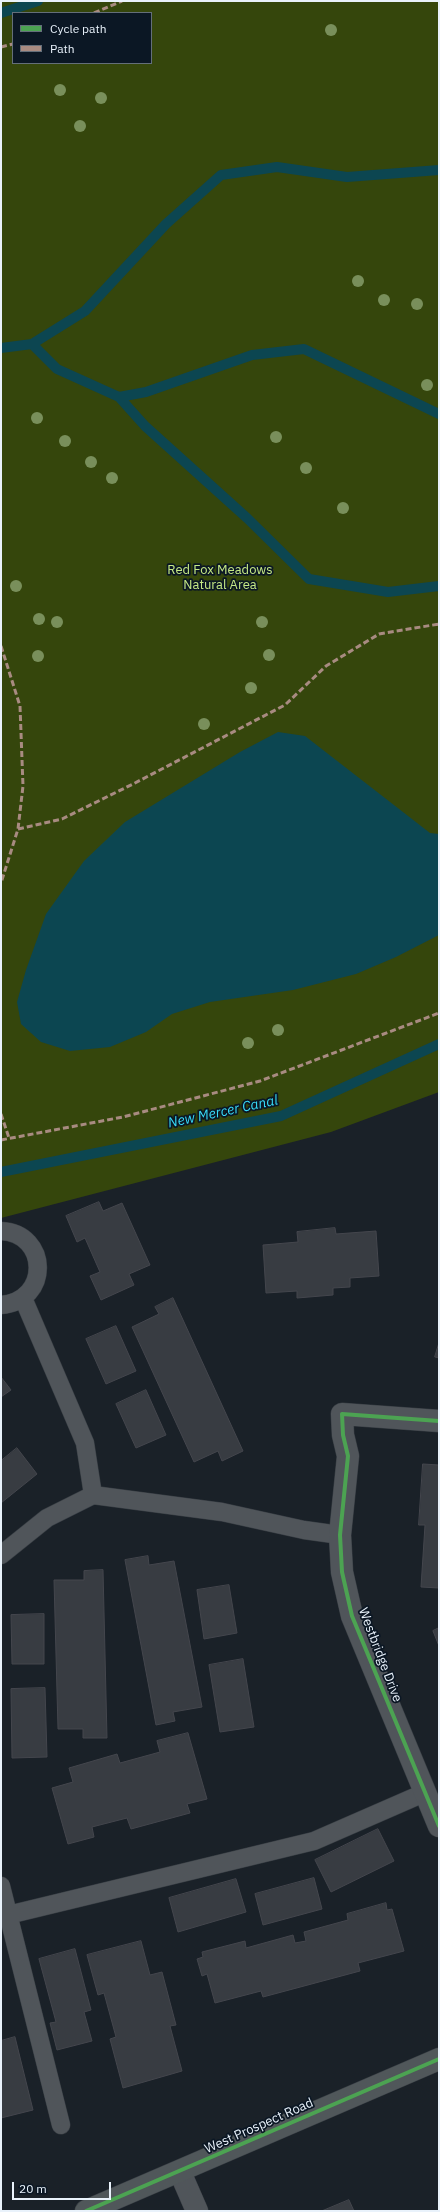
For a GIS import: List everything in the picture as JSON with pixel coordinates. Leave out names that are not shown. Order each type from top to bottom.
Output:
[{"type":"main road","name":"West Prospect Road","points":[[86,2211],[180,2172],[439,2059]]},
{"type":"street","name":"Westbridge Drive","points":[[439,1421],[342,1414],[343,1435],[348,1456],[340,1535],[342,1572],[352,1616],[424,1793],[439,1826]]},
{"type":"street","points":[[180,2172],[197,2211]]},
{"type":"lane","points":[[1,1232],[14,1234],[24,1239],[32,1247],[38,1269],[36,1280],[31,1290],[23,1298],[11,1304],[1,1305]]},
{"type":"lane","points":[[23,1298],[85,1443],[93,1495]]},
{"type":"lane","points":[[1,1555],[47,1518],[93,1495],[222,1512],[304,1530],[340,1535]]},
{"type":"lane","points":[[8,1915],[314,1841],[424,1793]]},
{"type":"lane","points":[[1,1886],[61,2125]]},
{"type":"green space","name":"Red Fox Meadows Natural Area","points":[[1,1],[439,1],[439,1092],[331,1132],[1,1218]]},
{"type":"water","points":[[278,732],[305,736],[430,833],[439,834],[439,935],[396,957],[356,974],[293,990],[210,1002],[172,1014],[146,1032],[110,1047],[70,1051],[41,1042],[21,1024],[17,1002],[26,970],[46,914],[84,861],[125,822],[240,752]]},
{"type":"building","points":[[99,1202],[103,1211],[122,1203],[150,1265],[129,1274],[134,1285],[101,1300],[90,1276],[100,1272],[85,1238],[77,1242],[66,1216]]},
{"type":"building","points":[[335,1228],[336,1234],[376,1231],[379,1276],[350,1278],[350,1287],[333,1288],[333,1295],[297,1298],[297,1291],[266,1293],[263,1245],[298,1242],[297,1232]]},
{"type":"building","points":[[173,1298],[243,1451],[222,1461],[218,1451],[194,1462],[132,1327],[159,1314],[155,1307]]},
{"type":"building","points":[[116,1326],[136,1371],[106,1384],[86,1339]]},
{"type":"building","points":[[439,1343],[439,1358],[435,1357]]},
{"type":"building","points":[[1,1377],[11,1390],[1,1397]]},
{"type":"building","points":[[146,1390],[166,1435],[136,1448],[116,1404]]},
{"type":"building","points":[[17,1448],[37,1474],[1,1503],[1,1461]]},
{"type":"building","points":[[423,1464],[439,1465],[439,1588],[421,1587],[425,1525],[419,1525]]},
{"type":"building","points":[[148,1556],[149,1565],[174,1561],[202,1707],[173,1712],[175,1721],[156,1725],[125,1560]]},
{"type":"building","points":[[103,1570],[107,1738],[83,1738],[83,1729],[58,1729],[54,1580],[84,1580],[84,1571]]},
{"type":"building","points":[[229,1585],[237,1633],[204,1639],[197,1590]]},
{"type":"building","points":[[44,1614],[44,1664],[12,1664],[11,1615]]},
{"type":"building","points":[[439,1628],[439,1646],[433,1631]]},
{"type":"building","points":[[243,1659],[254,1727],[220,1732],[209,1665]]},
{"type":"building","points":[[45,1688],[47,1757],[12,1758],[11,1689]]},
{"type":"building","points":[[188,1733],[207,1799],[187,1804],[190,1813],[131,1829],[127,1818],[92,1827],[94,1837],[68,1844],[52,1788],[73,1782],[69,1768],[117,1754],[120,1763],[160,1752],[157,1741]]},
{"type":"building","points":[[378,1829],[394,1861],[331,1892],[315,1860]]},
{"type":"building","points":[[314,1878],[322,1909],[263,1925],[255,1894]]},
{"type":"building","points":[[236,1879],[246,1912],[178,1932],[169,1898]]},
{"type":"building","points":[[386,1903],[387,1910],[392,1909],[404,1951],[358,1963],[360,1971],[263,1997],[261,1991],[215,2003],[207,1974],[202,1976],[197,1959],[203,1957],[202,1952],[245,1941],[246,1948],[293,1935],[295,1943],[306,1941],[304,1932],[348,1920],[347,1914]]},
{"type":"building","points":[[141,1941],[150,1975],[162,1972],[176,2025],[170,2026],[182,2071],[123,2088],[110,2039],[116,2037],[104,1993],[98,1995],[87,1955]]},
{"type":"building","points":[[75,1949],[91,2010],[84,2012],[92,2041],[57,2050],[50,2023],[56,2022],[39,1959]]},
{"type":"building","points":[[15,2037],[33,2110],[1,2118],[1,2041]]},
{"type":"building","points":[[349,2200],[354,2211],[322,2211]]},
{"type":"waterway","name":"New Mercer Canal","points":[[1,13],[38,1]]},
{"type":"waterway","points":[[1,348],[32,344],[85,311],[166,224],[221,175],[277,167],[347,177],[439,170]]},
{"type":"waterway","points":[[32,344],[57,369],[119,397],[146,392],[252,355],[304,349],[439,414]]},
{"type":"waterway","points":[[119,397],[145,426],[247,518],[309,579],[388,592],[439,586]]},
{"type":"waterway","name":"New Mercer Canal","points":[[1,1172],[281,1116],[439,1044]]},
{"type":"marked path","points":[[96,12],[122,1]]},
{"type":"marked path","points":[[1,47],[12,44]]},
{"type":"marked path","points":[[18,829],[62,819],[285,705],[326,666],[379,634],[439,624]]},
{"type":"marked path","points":[[1,646],[20,706],[23,786],[18,829],[1,883]]},
{"type":"marked path","points":[[1,1140],[123,1117],[260,1081],[439,1013]]},
{"type":"marked path","points":[[1,1114],[9,1138]]},
{"type":"cycle path","points":[[439,1421],[342,1414],[343,1435],[348,1456],[340,1535],[342,1572],[352,1616],[439,1826]]},
{"type":"cycle path","points":[[86,2211],[439,2059]]}]
